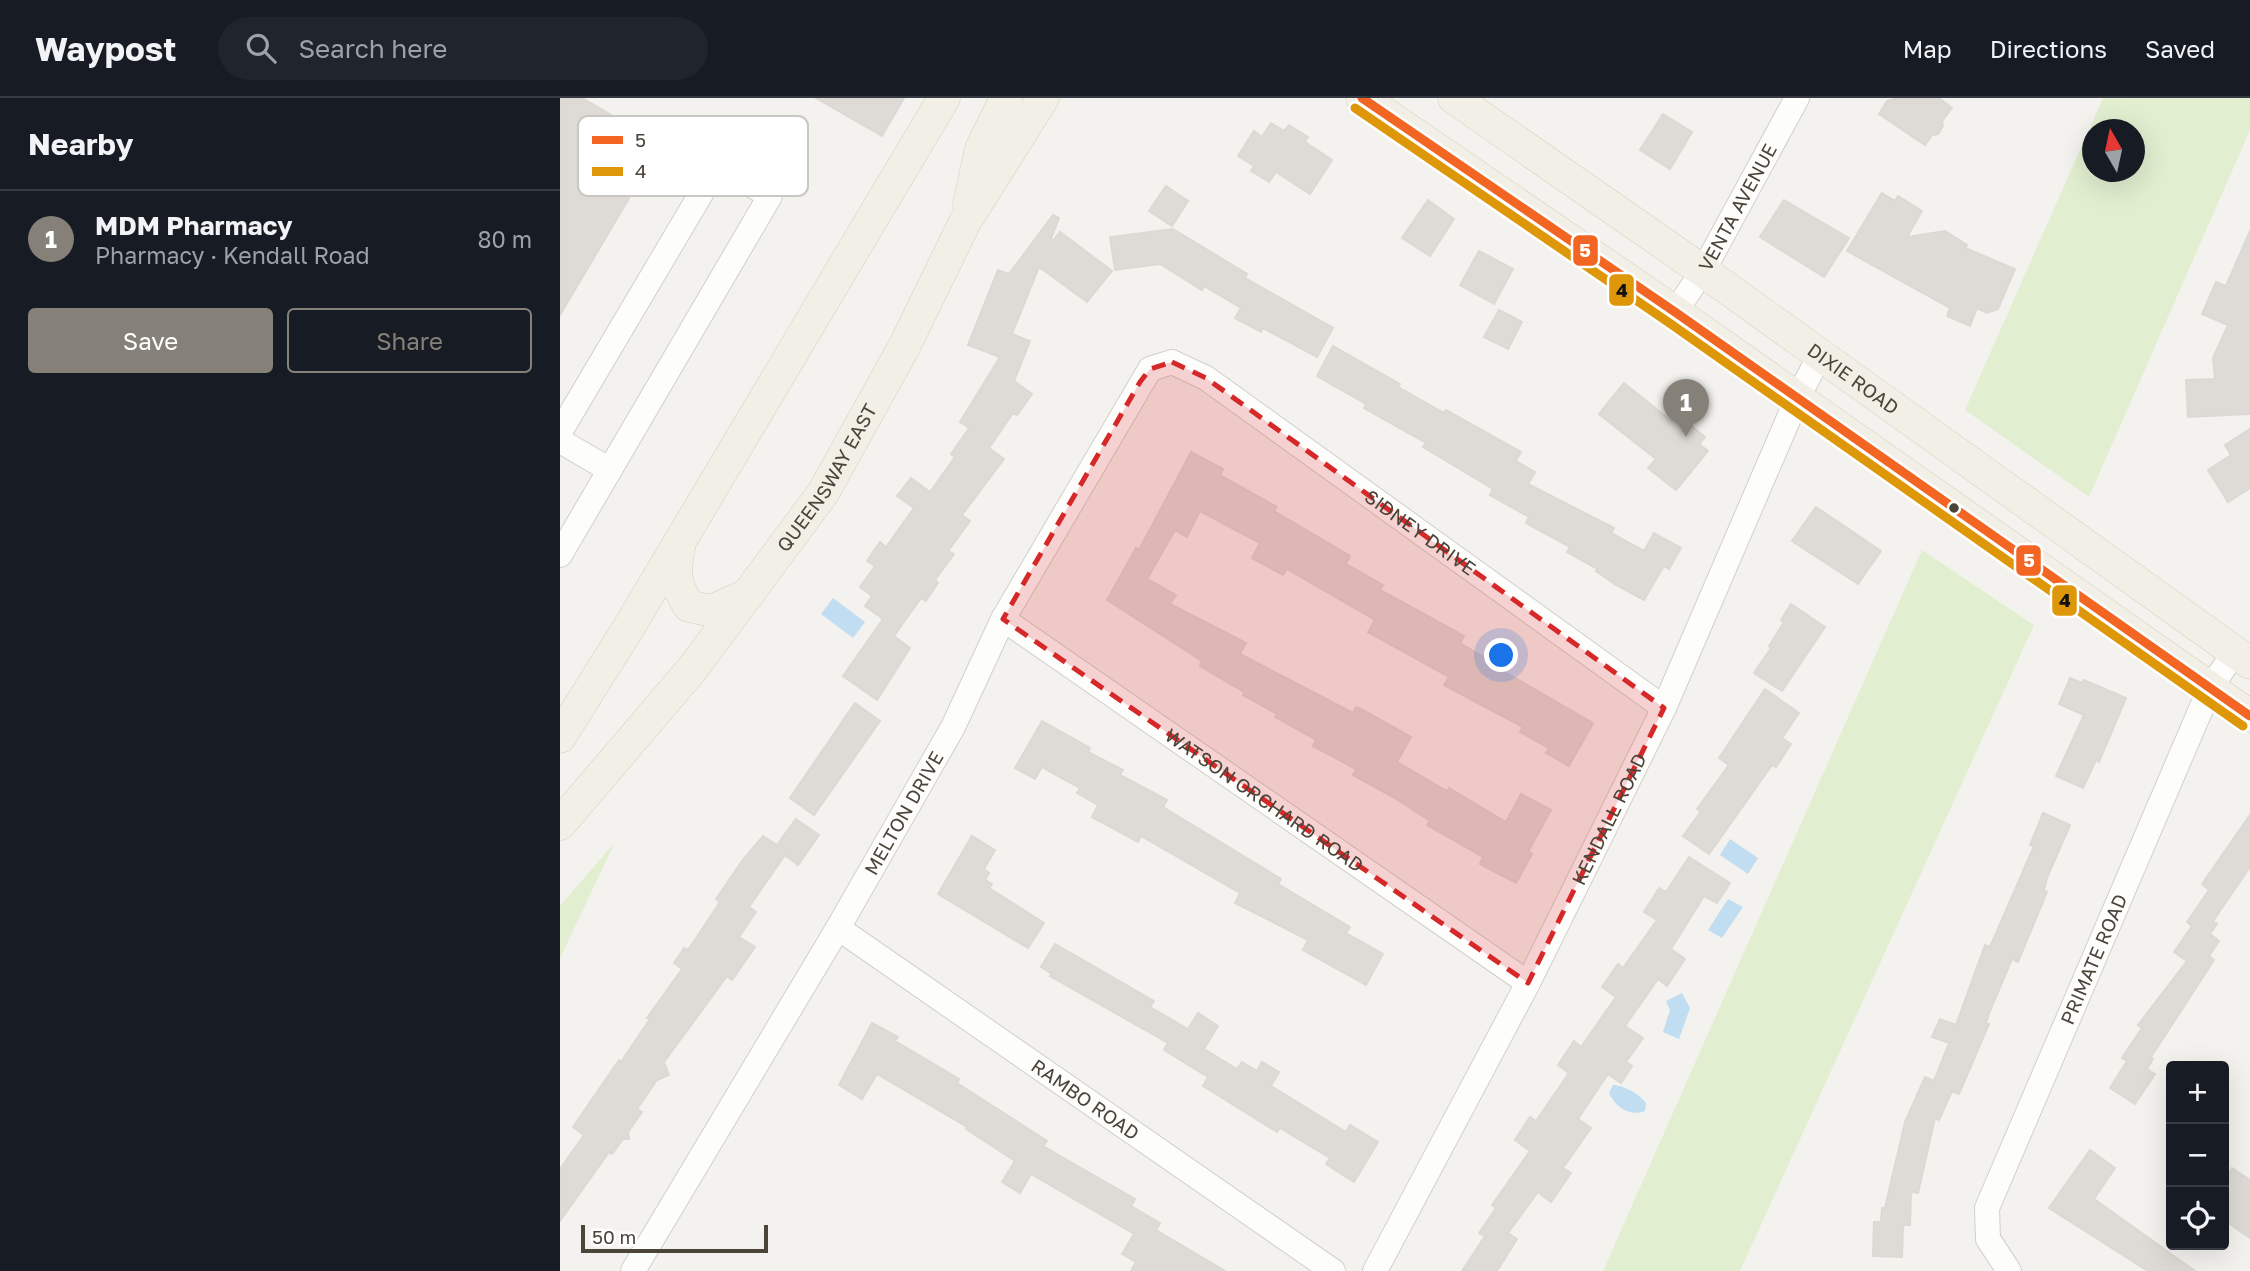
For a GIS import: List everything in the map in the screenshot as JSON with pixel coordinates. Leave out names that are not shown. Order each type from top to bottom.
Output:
[{"type":"main road","points":[[560,737],[944,98]]},
{"type":"main road","points":[[965,222],[981,149],[1006,98]]},
{"type":"main road","name":"QUEENSWAY EAST","points":[[560,824],[660,707],[752,591],[823,493],[904,347],[965,222],[1043,98]]},
{"type":"main road","points":[[1013,149],[1054,98]]},
{"type":"main road","points":[[1362,98],[1675,312],[2250,716]]},
{"type":"main road","name":"DIXIE ROAD","points":[[1454,98],[1703,271],[2243,658]]},
{"type":"main road","points":[[682,537],[674,572],[678,589],[689,606],[711,611],[752,591]]},
{"type":"street","name":"VENTA AVENUE","points":[[1675,312],[1703,271],[1797,98]]},
{"type":"street","points":[[560,432],[700,196]]},
{"type":"street","points":[[560,555],[770,196]]},
{"type":"street","name":"KENDALL ROAD","points":[[1375,1271],[1528,983],[1664,708],[1797,399],[1820,355]]},
{"type":"street","name":"MELTON DRIVE","points":[[633,1271],[838,928],[953,727],[1003,619],[1140,382],[1150,369],[1172,362]]},
{"type":"street","name":"SIDNEY DRIVE","points":[[1172,362],[1206,378],[1664,708]]},
{"type":"street","points":[[560,441],[610,470]]},
{"type":"street","name":"WATSON ORCHARD ROAD","points":[[1003,619],[1528,983]]},
{"type":"street","name":"PRIMATE ROAD","points":[[2009,1271],[1988,1239],[1987,1208],[2210,688],[2243,658]]},
{"type":"street","name":"RAMBO ROAD","points":[[838,928],[1333,1271]]},
{"type":"highlighted area","points":[[1172,362],[1206,378],[1664,708],[1528,983],[1003,619],[1140,382],[1150,369]]},
{"type":"green space","points":[[2103,98],[2250,98],[2250,130],[2089,497],[1965,410],[2082,145],[2082,182],[2145,182],[2145,119],[2094,119]]},
{"type":"green space","points":[[1922,550],[2034,625],[1740,1271],[1603,1271]]},
{"type":"green space","points":[[615,842],[560,958],[560,906]]},
{"type":"water","points":[[833,598],[865,622],[853,638],[821,614]]},
{"type":"water","points":[[1730,839],[1758,858],[1748,874],[1720,855]]},
{"type":"water","points":[[1728,899],[1743,907],[1722,938],[1708,930]]},
{"type":"water","points":[[1682,993],[1690,1008],[1679,1039],[1663,1032],[1670,1010],[1666,1001]]},
{"type":"water","points":[[1613,1085],[1641,1097],[1646,1104],[1645,1111],[1629,1112],[1615,1103],[1609,1093]]},
{"type":"building","points":[[560,98],[582,98],[613,116],[578,116],[578,196],[630,196],[560,315]]},
{"type":"building","points":[[816,98],[904,98],[882,136]]},
{"type":"building","points":[[1897,98],[1939,98],[1952,108],[1942,121],[1943,126],[1938,134],[1932,135],[1925,145],[1879,114],[1887,101]]},
{"type":"building","points":[[1663,114],[1692,132],[1670,169],[1640,150]]},
{"type":"building","points":[[1271,123],[1284,131],[1289,125],[1308,137],[1305,142],[1332,160],[1310,194],[1276,172],[1269,182],[1251,171],[1254,166],[1238,156],[1254,131],[1262,137]]},
{"type":"building","points":[[1166,186],[1188,201],[1172,226],[1149,211]]},
{"type":"building","points":[[1882,193],[1895,201],[1898,196],[1922,211],[1907,237],[1945,231],[1967,245],[1965,248],[2015,269],[1998,309],[1987,313],[1977,308],[1970,326],[1947,316],[1950,308],[1847,251]]},
{"type":"building","points":[[1428,200],[1454,219],[1430,256],[1402,238]]},
{"type":"building","points":[[1784,200],[1849,238],[1824,277],[1760,237]]},
{"type":"building","points":[[1053,215],[1059,218],[1051,239],[1053,241],[1060,232],[1112,271],[1087,302],[1039,267],[1012,334],[1030,341],[1014,381],[1032,394],[1017,415],[1013,413],[989,448],[1004,459],[962,515],[970,521],[948,551],[954,554],[935,580],[938,583],[926,601],[921,598],[894,636],[910,648],[877,700],[843,676],[883,619],[865,606],[872,596],[860,587],[875,566],[867,561],[880,542],[886,547],[914,508],[897,496],[911,478],[930,492],[955,457],[951,454],[969,428],[960,422],[1000,357],[968,345],[998,270],[1009,274]]},
{"type":"building","points":[[1173,229],[1247,274],[1245,278],[1333,328],[1317,357],[1263,328],[1261,332],[1235,318],[1241,308],[1204,286],[1202,290],[1160,264],[1115,270],[1110,237]]},
{"type":"building","points":[[2250,231],[2250,414],[2188,417],[2186,380],[2215,379],[2213,358],[2228,325],[2202,314],[2216,282],[2226,286]]},
{"type":"building","points":[[1479,251],[1513,269],[1494,304],[1460,285]]},
{"type":"building","points":[[1499,310],[1522,322],[1508,349],[1484,337]]},
{"type":"building","points":[[1333,346],[1444,413],[1446,410],[1521,452],[1516,461],[1535,472],[1528,484],[1614,528],[1611,533],[1644,551],[1654,533],[1681,548],[1669,569],[1664,566],[1644,600],[1616,585],[1596,571],[1598,569],[1567,552],[1570,547],[1526,523],[1529,517],[1490,495],[1493,489],[1423,447],[1426,443],[1364,408],[1366,404],[1317,376]]},
{"type":"building","points":[[1624,383],[1670,420],[1676,413],[1705,437],[1699,444],[1708,451],[1676,490],[1648,468],[1656,459],[1599,414]]},
{"type":"building","points":[[2250,429],[2250,488],[2228,502],[2208,470],[2231,455],[2225,445]]},
{"type":"building","points":[[1191,452],[1223,469],[1220,475],[1277,507],[1274,511],[1350,556],[1346,564],[1383,585],[1380,590],[1464,636],[1460,643],[1490,661],[1489,663],[1593,723],[1569,766],[1546,753],[1549,748],[1520,732],[1523,727],[1444,685],[1449,677],[1368,632],[1375,620],[1287,569],[1283,575],[1252,558],[1260,543],[1200,511],[1187,537],[1175,530],[1147,579],[1176,595],[1170,604],[1246,643],[1240,654],[1353,713],[1356,707],[1361,709],[1411,737],[1397,762],[1447,791],[1449,788],[1506,822],[1521,794],[1551,810],[1528,852],[1532,854],[1516,883],[1480,864],[1483,857],[1427,825],[1430,821],[1395,798],[1353,775],[1356,769],[1313,746],[1316,740],[1275,717],[1277,714],[1200,666],[1202,661],[1107,600],[1136,548],[1139,550]]},
{"type":"building","points":[[1816,507],[1881,551],[1858,584],[1792,541]]},
{"type":"building","points":[[1791,604],[1825,627],[1782,691],[1754,673],[1771,648],[1769,646],[1784,622],[1781,620]]},
{"type":"building","points":[[2070,678],[2082,683],[2084,680],[2126,698],[2099,762],[2096,760],[2083,788],[2056,776],[2084,715],[2059,704]]},
{"type":"building","points":[[1765,689],[1799,713],[1782,738],[1791,744],[1776,767],[1772,765],[1709,854],[1683,836],[1701,811],[1697,809],[1729,765],[1719,758]]},
{"type":"building","points":[[855,703],[880,721],[814,815],[790,798]]},
{"type":"building","points":[[1042,721],[1090,748],[1088,752],[1123,770],[1120,775],[1167,800],[1163,807],[1281,879],[1278,884],[1350,927],[1346,933],[1383,954],[1366,985],[1303,950],[1308,940],[1235,903],[1240,893],[1141,836],[1138,842],[1092,817],[1098,805],[1077,793],[1080,788],[1042,767],[1035,779],[1015,768]]},
{"type":"building","points":[[2043,813],[2070,825],[2047,878],[2044,890],[2047,892],[2018,962],[2012,959],[1990,1011],[1986,1023],[1989,1024],[1959,1094],[1952,1091],[1939,1120],[1935,1118],[1918,1193],[1911,1192],[1910,1225],[1903,1225],[1902,1257],[1873,1256],[1874,1222],[1881,1222],[1882,1208],[1885,1208],[1905,1122],[1925,1077],[1934,1081],[1949,1043],[1932,1037],[1940,1019],[1956,1025],[1985,945],[1990,947],[2034,846],[2030,845]]},
{"type":"building","points":[[2250,815],[2250,867],[2213,921],[2217,924],[2210,934],[2219,941],[2209,956],[2214,960],[2151,1057],[2153,1059],[2147,1069],[2155,1074],[2135,1104],[2110,1088],[2127,1061],[2122,1058],[2142,1028],[2138,1025],[2187,961],[2174,952],[2192,926],[2187,922],[2209,890],[2202,884]]},
{"type":"building","points":[[796,819],[819,835],[798,865],[785,855],[749,907],[756,912],[739,937],[755,947],[732,980],[727,976],[664,1062],[669,1075],[657,1080],[637,1109],[642,1112],[628,1132],[629,1139],[623,1139],[612,1154],[609,1152],[560,1221],[560,1169],[584,1135],[573,1127],[619,1060],[621,1062],[650,1019],[647,1018],[682,969],[674,963],[684,948],[688,950],[720,902],[716,899],[742,861],[763,836],[777,845]]},
{"type":"building","points":[[972,836],[995,850],[984,869],[989,873],[985,880],[992,884],[989,888],[1044,923],[1028,948],[938,894]]},
{"type":"building","points":[[1689,857],[1730,883],[1717,903],[1704,896],[1671,949],[1685,959],[1667,986],[1658,979],[1625,1026],[1643,1038],[1626,1062],[1632,1066],[1621,1083],[1608,1074],[1578,1119],[1591,1128],[1563,1168],[1571,1173],[1551,1202],[1538,1192],[1508,1233],[1517,1239],[1497,1271],[1462,1271],[1485,1236],[1479,1233],[1496,1208],[1492,1205],[1530,1151],[1515,1140],[1530,1117],[1536,1121],[1569,1073],[1558,1065],[1574,1041],[1581,1047],[1616,997],[1602,987],[1618,964],[1623,968],[1657,920],[1644,912],[1659,888],[1666,892]]},
{"type":"building","points":[[1055,944],[1154,1001],[1150,1007],[1188,1029],[1198,1013],[1218,1026],[1204,1049],[1237,1069],[1242,1062],[1257,1071],[1262,1062],[1279,1072],[1271,1086],[1346,1132],[1350,1125],[1378,1142],[1354,1182],[1326,1164],[1330,1158],[1280,1128],[1277,1132],[1203,1086],[1208,1077],[1164,1050],[1168,1043],[1050,976],[1052,974],[1041,967]]},
{"type":"building","points":[[872,1023],[898,1037],[895,1041],[959,1079],[957,1083],[1047,1141],[1043,1146],[1135,1199],[1131,1206],[1160,1223],[1156,1230],[1225,1271],[1131,1271],[1136,1262],[1122,1254],[1134,1234],[1031,1174],[1020,1193],[1002,1182],[1015,1161],[966,1129],[967,1127],[877,1074],[862,1099],[839,1085]]},
{"type":"building","points":[[2090,1150],[2115,1168],[2094,1199],[2195,1271],[2148,1271],[2049,1208]]},
{"type":"building","points":[[2232,1168],[2250,1180],[2250,1238],[2229,1223],[2229,1172]]},
{"type":"transit line","name":"5","points":[[1362,98],[1675,312],[2250,716]]},
{"type":"transit line","name":"4","points":[[1355,108],[1668,322],[2243,726]]},
{"type":"place","name":"MDM Pharmacy","points":[[1686,437]]}]
